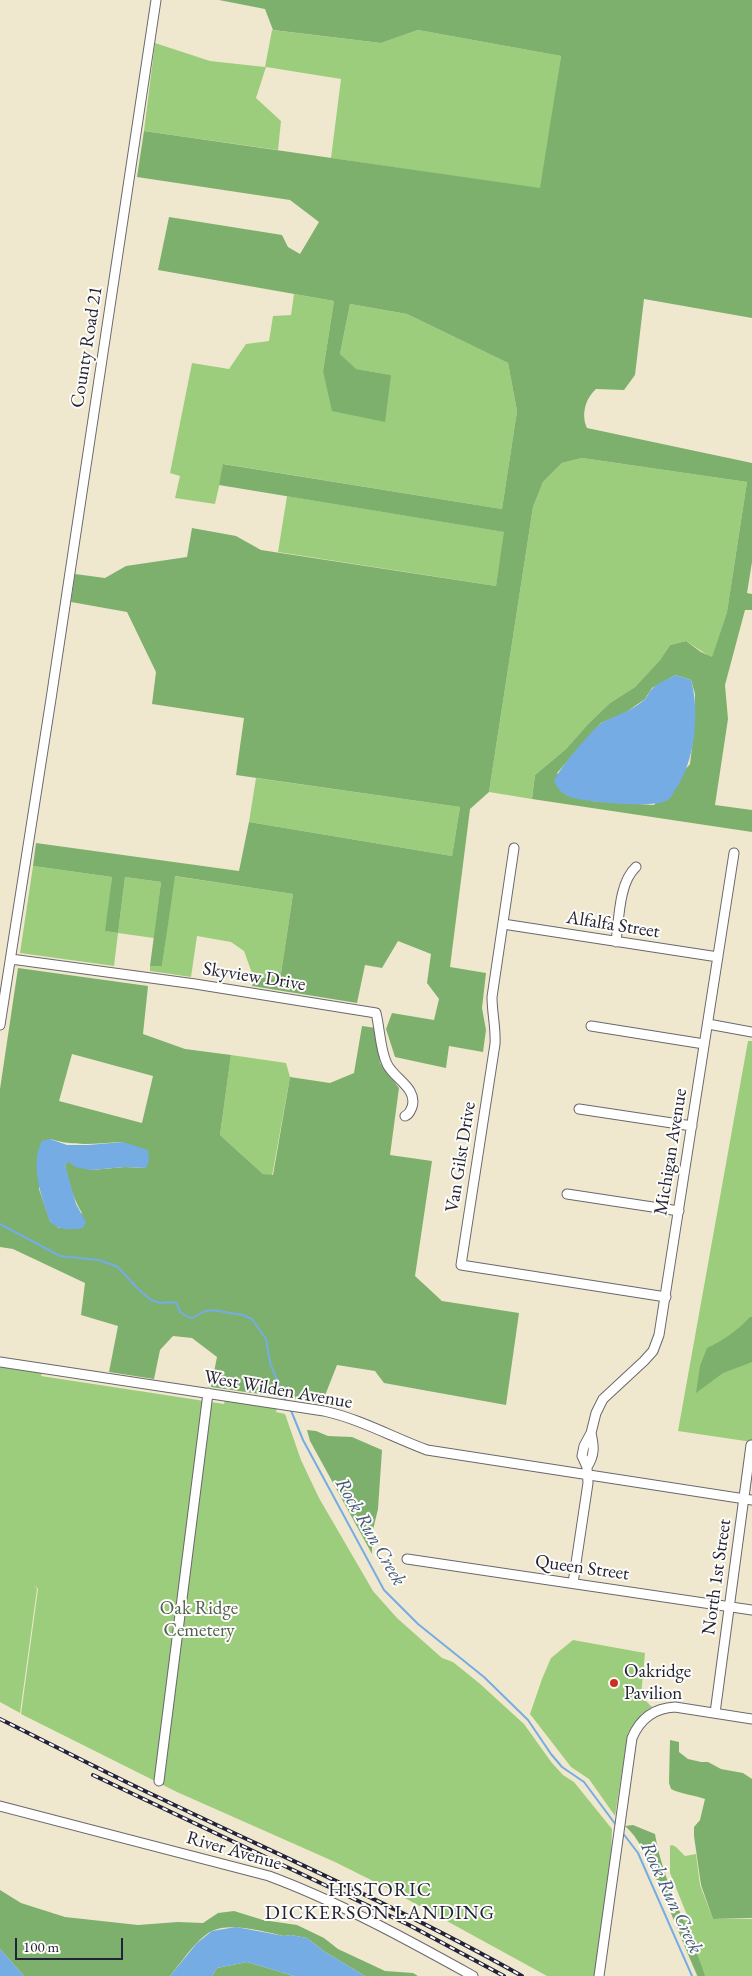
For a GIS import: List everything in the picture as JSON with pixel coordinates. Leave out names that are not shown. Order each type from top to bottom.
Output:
[{"type":"street","name":"County Road 21","points":[[0,1025],[156,0]]},
{"type":"street","name":"Van Gilst Drive","points":[[514,848],[492,997],[492,1011],[496,1032],[495,1044],[461,1265],[666,1296]]},
{"type":"street","name":"Michigan Avenue","points":[[573,1583],[587,1471],[582,1456],[584,1446],[591,1433],[596,1413],[604,1399],[653,1351],[659,1335],[734,853]]},
{"type":"street","points":[[616,942],[624,884],[629,874],[636,867]]},
{"type":"street","name":"Alfalfa Street","points":[[503,924],[718,957]]},
{"type":"street","name":"Skyview Drive","points":[[11,959],[195,984],[376,1013],[387,1064],[408,1087],[412,1096],[413,1103],[409,1114],[405,1116]]},
{"type":"street","points":[[708,1024],[752,1032]]},
{"type":"street","points":[[591,1026],[704,1044]]},
{"type":"street","points":[[579,1109],[692,1126]]},
{"type":"street","points":[[567,1194],[679,1211]]},
{"type":"street","name":"West Wilden Avenue","points":[[0,1362],[301,1407],[344,1415],[426,1450],[587,1471],[748,1500]]},
{"type":"street","points":[[159,1781],[208,1393]]},
{"type":"street","name":"North 1st Street","points":[[716,1713],[730,1607],[748,1500],[751,1445]]},
{"type":"street","name":"Queen Street","points":[[407,1559],[752,1610]]},
{"type":"street","points":[[599,1976],[632,1738],[641,1722],[649,1715],[665,1708],[752,1719]]},
{"type":"street","name":"River Avenue","points":[[0,1806],[276,1879],[408,1941],[473,1976]]},
{"type":"green space","points":[[219,0],[752,0],[752,318],[644,299],[635,375],[624,390],[596,389],[589,397],[585,407],[584,418],[587,428],[752,463],[752,562],[747,593],[752,594],[752,610],[745,610],[725,685],[728,719],[715,805],[752,810],[752,832],[532,799],[535,775],[566,749],[610,703],[635,687],[660,660],[670,645],[686,641],[701,652],[712,657],[727,612],[747,482],[582,458],[562,463],[543,482],[533,507],[489,792],[470,809],[450,967],[486,973],[482,1008],[486,1030],[483,1052],[449,1046],[446,1068],[395,1057],[386,1029],[392,1013],[434,1020],[439,999],[427,983],[431,954],[398,941],[382,968],[365,965],[357,1003],[252,986],[253,976],[280,980],[293,894],[175,876],[162,966],[150,966],[161,882],[125,877],[118,933],[105,931],[112,877],[33,866],[36,843],[239,871],[249,822],[452,856],[460,807],[236,775],[244,718],[152,704],[156,672],[127,612],[71,602],[75,574],[105,578],[126,566],[187,557],[192,528],[236,536],[261,550],[496,586],[504,532],[219,485],[223,464],[502,509],[517,411],[508,363],[407,314],[350,304],[340,354],[356,369],[391,375],[385,422],[332,411],[323,371],[334,301],[158,270],[169,217],[282,235],[288,247],[300,254],[319,222],[290,200],[137,177],[144,131],[540,188],[561,56],[418,30],[381,43],[273,30],[265,9]],"holes":[[[676,675],[691,680],[695,694],[694,730],[690,764],[654,805],[591,801],[557,773],[601,723],[625,713],[645,699],[652,688]]]},
{"type":"green space","points":[[272,30],[381,43],[418,30],[561,56],[541,189],[331,158],[341,79],[266,67],[256,98],[281,121],[278,150],[144,131],[155,43],[210,61],[265,67]]},
{"type":"green space","points":[[294,294],[334,301],[323,371],[391,375],[355,369],[340,354],[350,304],[407,314],[508,363],[517,411],[502,509],[224,464],[215,504],[175,498],[180,476],[170,473],[192,363],[229,369],[246,344],[269,341],[273,316],[291,315]]},
{"type":"green space","points":[[582,458],[747,482],[727,612],[712,658],[686,641],[670,645],[660,660],[635,687],[610,703],[566,749],[535,775],[532,799],[489,792],[533,507],[543,482],[562,463]]},
{"type":"green space","points":[[287,496],[505,532],[496,586],[278,552]]},
{"type":"green space","points":[[256,778],[460,807],[452,856],[249,822]]},
{"type":"green space","points":[[33,866],[112,877],[106,931],[118,933],[114,966],[20,953]]},
{"type":"green space","points":[[174,876],[293,894],[280,980],[253,976],[244,951],[231,942],[197,936],[191,977],[150,971],[150,966],[162,966]]},
{"type":"green space","points":[[125,877],[161,882],[154,938],[118,933]]},
{"type":"green space","points":[[18,968],[148,986],[143,1034],[185,1049],[231,1055],[220,1135],[263,1174],[273,1175],[290,1077],[330,1083],[354,1073],[362,1026],[376,1028],[380,1063],[399,1088],[390,1155],[432,1161],[415,1276],[442,1301],[519,1313],[506,1405],[384,1383],[375,1371],[337,1365],[322,1403],[211,1387],[217,1357],[192,1338],[173,1336],[160,1350],[154,1379],[109,1372],[118,1326],[81,1315],[85,1283],[13,1249],[0,1247],[0,1089]],"holes":[[[72,1054],[153,1076],[142,1123],[59,1101]],[[50,1139],[78,1144],[123,1142],[146,1168],[125,1167],[91,1170],[69,1161],[65,1165],[74,1196],[82,1213],[59,1228],[50,1221],[39,1189]]]},
{"type":"green space","points":[[748,1041],[752,1041],[752,1442],[678,1431]]},
{"type":"green space","points":[[231,1055],[286,1063],[290,1077],[272,1176],[263,1174],[220,1135]]},
{"type":"green space","points":[[752,1317],[752,1362],[723,1373],[696,1393],[700,1366],[707,1348],[730,1335]]},
{"type":"green space","name":"Oak Ridge Cemetery","points":[[0,1366],[42,1373],[41,1376],[224,1404],[225,1400],[274,1407],[277,1409],[276,1412],[285,1414],[301,1460],[319,1498],[373,1591],[397,1618],[442,1658],[453,1662],[524,1724],[552,1763],[563,1775],[574,1782],[612,1829],[611,1858],[595,1976],[547,1976],[383,1886],[335,1862],[177,1792],[21,1714],[38,1589],[34,1585],[37,1589],[20,1713],[0,1702]]},
{"type":"green space","points":[[307,1430],[316,1431],[328,1436],[352,1437],[382,1450],[378,1509],[372,1534],[372,1554],[310,1441]]},
{"type":"green space","points":[[573,1640],[645,1653],[641,1696],[652,1707],[642,1714],[628,1733],[615,1816],[589,1779],[571,1767],[530,1714],[551,1658]]},
{"type":"green space","points":[[670,1740],[679,1742],[679,1752],[688,1759],[708,1762],[721,1769],[743,1773],[752,1779],[752,1918],[713,1919],[701,1885],[694,1836],[694,1827],[700,1820],[705,1799],[671,1789],[669,1783]]},
{"type":"green space","points":[[633,1825],[655,1834],[664,1871],[705,1976],[698,1976],[644,1853],[638,1841],[625,1826]]},
{"type":"green space","points":[[672,1845],[685,1856],[696,1854],[700,1885],[713,1919],[752,1919],[752,1976],[697,1976],[674,1920],[689,1920],[670,1873],[670,1846]]},
{"type":"green space","points":[[0,1890],[21,1903],[65,1917],[138,1925],[178,1922],[203,1923],[218,1913],[234,1911],[263,1920],[297,1925],[324,1938],[338,1949],[385,1971],[413,1973],[418,1976],[365,1976],[325,1952],[307,1938],[229,1927],[220,1928],[206,1934],[170,1976],[24,1976],[0,1949]]},
{"type":"green space","points":[[247,1962],[294,1976],[212,1976],[217,1968]]},
{"type":"water","points":[[676,675],[691,680],[694,693],[695,722],[694,737],[687,766],[682,779],[668,800],[650,804],[604,803],[570,797],[560,790],[554,781],[569,759],[598,726],[639,704],[655,686]]},
{"type":"water","points":[[50,1139],[67,1145],[123,1142],[148,1150],[149,1160],[146,1168],[125,1167],[91,1170],[75,1167],[69,1162],[65,1165],[76,1204],[86,1222],[83,1228],[61,1228],[50,1221],[37,1175],[39,1149],[42,1141]]},
{"type":"water","points":[[236,1927],[284,1936],[291,1935],[307,1938],[325,1952],[365,1976],[294,1976],[247,1962],[217,1968],[212,1976],[170,1976],[197,1943],[212,1931]]},
{"type":"water","points":[[0,1949],[24,1976],[0,1976]]},
{"type":"waterway","name":"Rock Run Creek","points":[[0,1224],[60,1256],[99,1260],[118,1267],[151,1300],[160,1303],[174,1302],[177,1304],[180,1312],[188,1317],[193,1318],[203,1312],[212,1310],[243,1315],[252,1319],[266,1339],[270,1363],[286,1402]]},
{"type":"waterway","name":"Rock Run Creek","points":[[290,1408],[303,1440],[384,1590],[418,1624],[484,1677],[528,1720],[551,1754],[562,1767],[584,1782],[616,1825]]},
{"type":"waterway","name":"Rock Run Creek","points":[[622,1832],[638,1853],[692,1976]]},
{"type":"railway","points":[[0,1719],[145,1791],[435,1929],[522,1976]]},
{"type":"railway","points":[[93,1775],[409,1925],[504,1976]]},
{"type":"place","name":"Oakridge Pavilion","points":[[614,1683]]},
{"type":"district","name":"HISTORIC DICKERSON LANDING","points":[[380,1902]]}]
